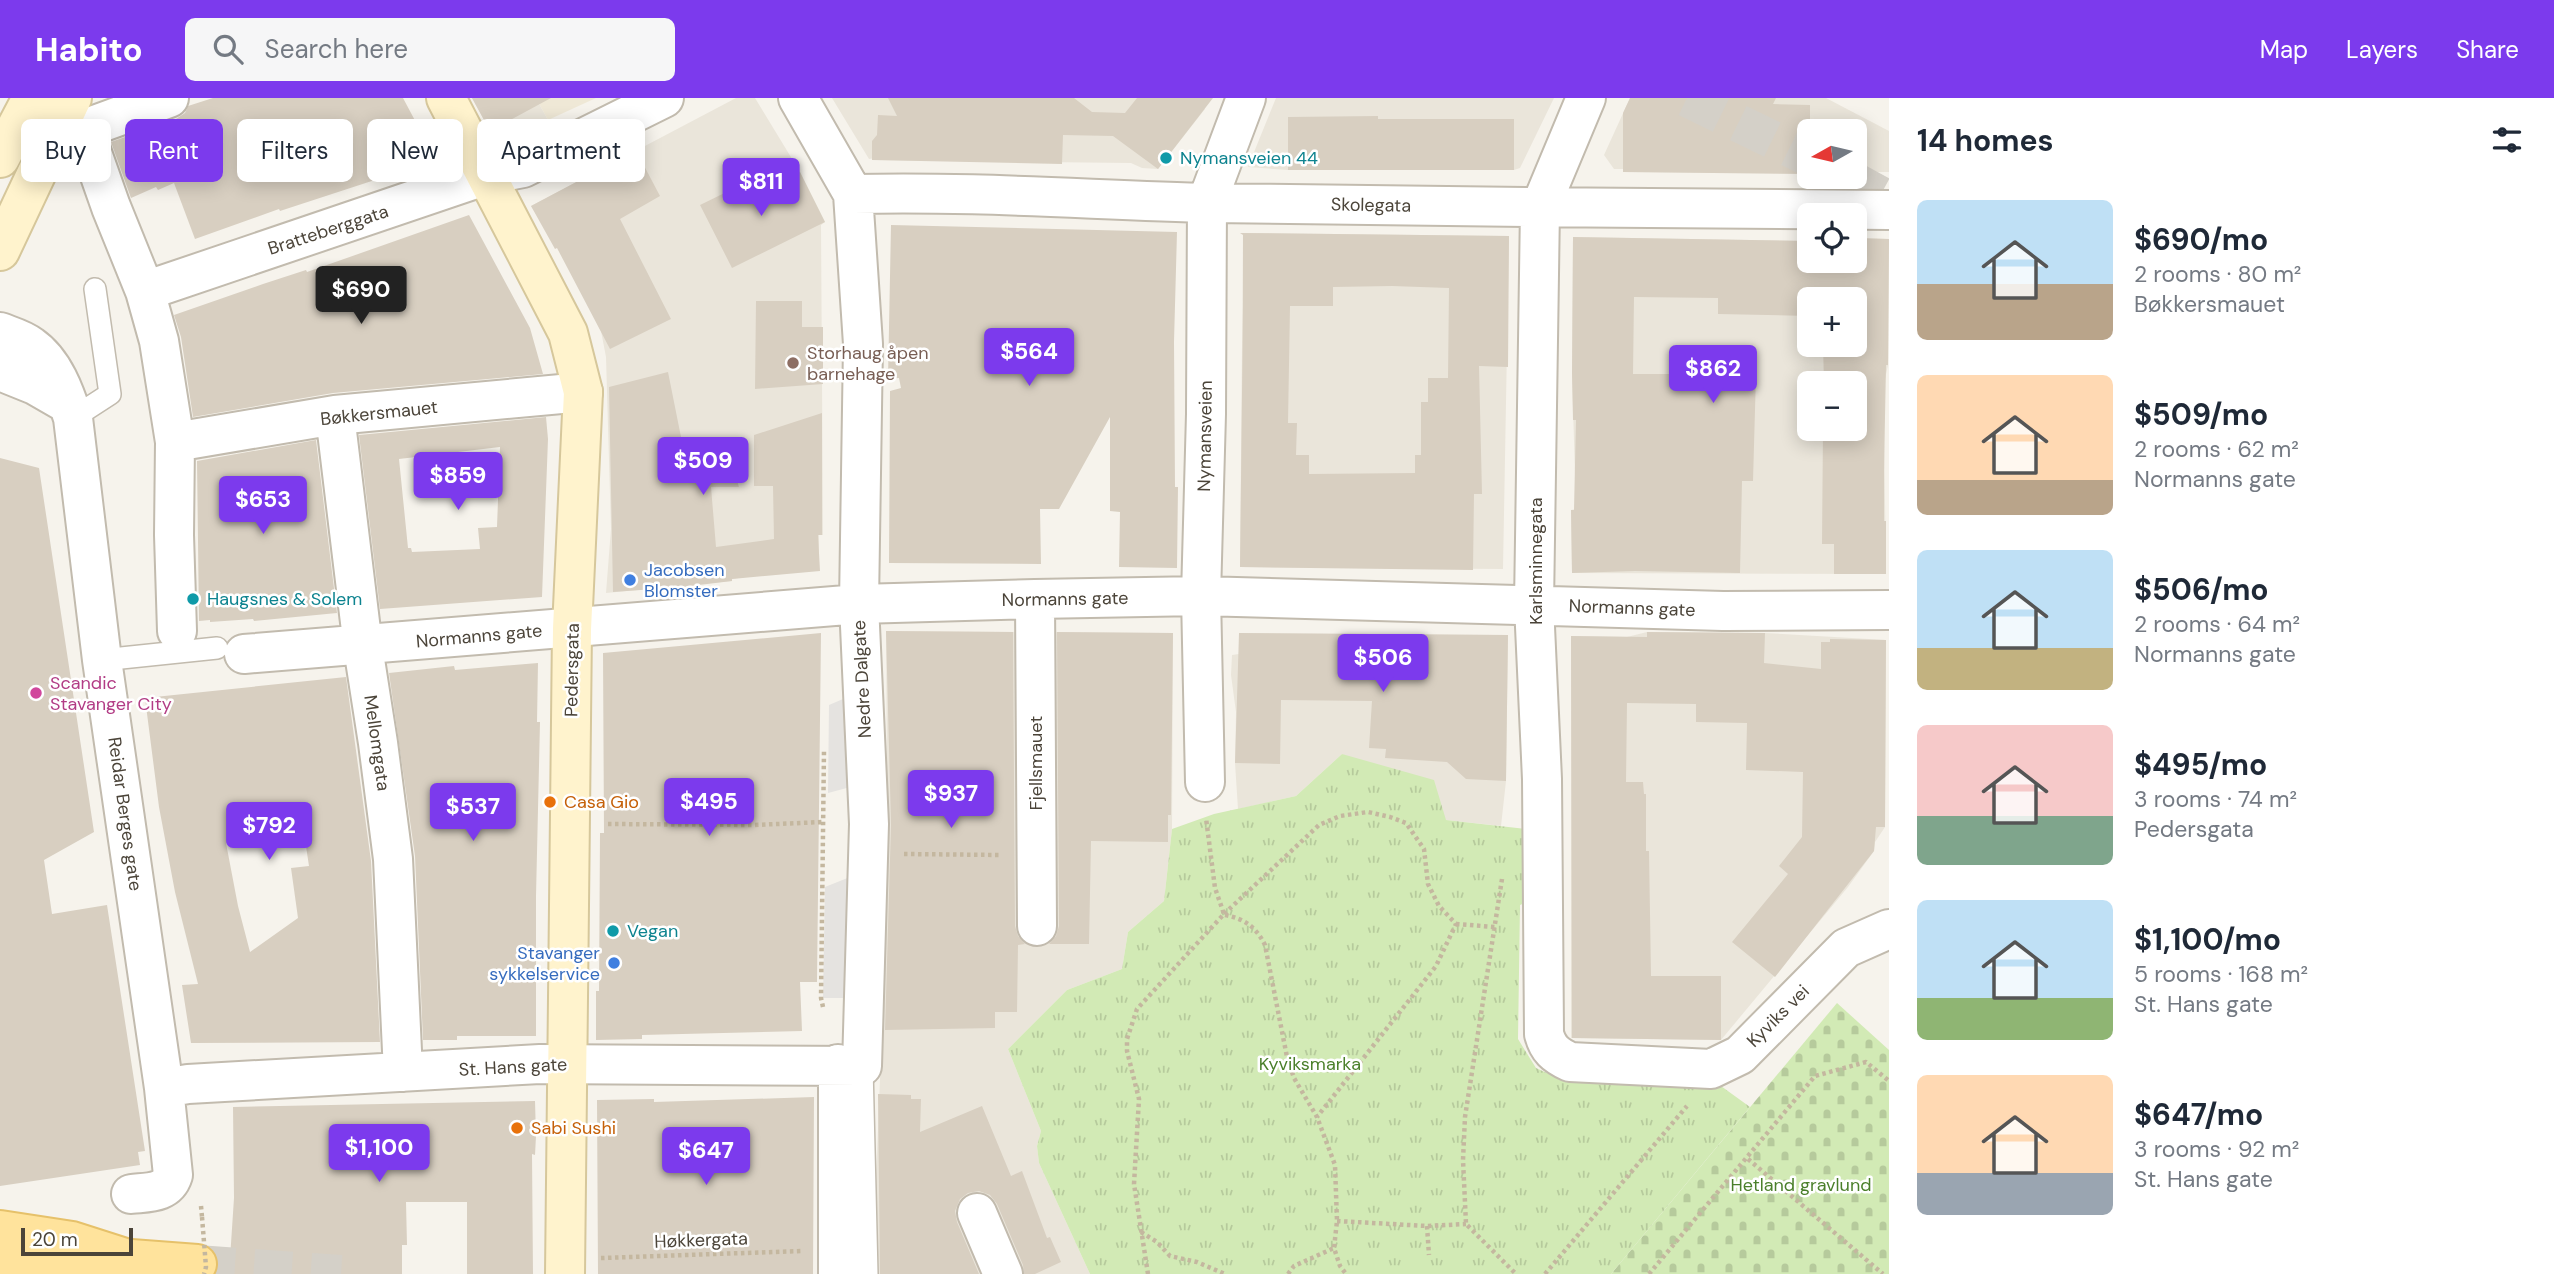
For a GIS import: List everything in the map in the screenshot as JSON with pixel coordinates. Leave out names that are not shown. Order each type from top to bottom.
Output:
[{"type":"main road","points":[[0,1230],[72,1241],[131,1259],[201,1269]]},
{"type":"main road","points":[[0,1265],[67,1268],[131,1259]]},
{"type":"street","points":[[0,158],[32,98]]},
{"type":"street","points":[[0,251],[72,98]]},
{"type":"street","points":[[169,98],[92,127],[85,133],[145,291],[159,341],[176,442],[174,535],[177,631]]},
{"type":"street","name":"Pedersgata","points":[[446,98],[477,157]]},
{"type":"street","name":"Bratteberggata","points":[[622,119],[664,98]]},
{"type":"street","name":"Nedre Dalgate","points":[[798,98],[853,194],[863,344],[859,604],[869,838],[850,1065],[838,1262]]},
{"type":"street","name":"Nymansveien","points":[[1205,782],[1201,596],[1206,414],[1207,202],[1246,98]]},
{"type":"street","name":"Karlsminnegata","points":[[1544,1034],[1542,779],[1534,605],[1540,208],[1586,98]]},
{"type":"street","name":"Bratteberggata","points":[[145,291],[477,179]]},
{"type":"street","name":"Pedersgata","points":[[490,182],[568,333],[583,392],[572,629],[565,1267]]},
{"type":"street","name":"Skolegata","points":[[853,194],[923,192],[1207,202],[1540,208],[1889,210]]},
{"type":"street","name":"Reidar Berges gate","points":[[0,332],[32,346],[48,363],[70,411],[102,660],[164,1088],[173,1175],[170,1184],[164,1189],[131,1194]]},
{"type":"street","points":[[0,371],[35,385],[70,411]]},
{"type":"street","name":"Bøkkersmauet","points":[[176,442],[335,415],[583,392]]},
{"type":"street","name":"Mellomgata","points":[[335,415],[363,646],[393,859],[403,1072]]},
{"type":"street","name":"Normanns gate","points":[[230,651],[363,646],[859,604],[1035,599],[1201,596],[1723,611],[1889,610]]},
{"type":"street","name":"Fjellsmauet","points":[[1035,599],[1037,926]]},
{"type":"street","name":"Kyviks vei","points":[[1544,1034],[1547,1046],[1557,1056],[1570,1062],[1711,1069],[1740,1055],[1846,947],[1889,929]]},
{"type":"street","name":"St. Hans gate","points":[[164,1088],[188,1084],[568,1063],[850,1065]]},
{"type":"street","points":[[977,1213],[1003,1274]]},
{"type":"lane","points":[[70,411],[110,394],[95,289]]},
{"type":"lane","points":[[102,660],[230,651]]},
{"type":"lane","name":"Nedre Dalgate","points":[[850,1065],[867,1274]]},
{"type":"path","points":[[824,742],[821,998],[850,1065]]},
{"type":"path","points":[[1205,782],[1207,831],[1215,888],[1224,914]]},
{"type":"path","points":[[1148,1274],[1134,1184],[1139,1099],[1127,1051],[1130,1024],[1137,1009],[1224,914],[1319,825],[1340,816],[1368,812],[1406,823],[1424,849],[1427,884],[1439,906],[1456,924],[1495,927]]},
{"type":"path","points":[[570,824],[754,825],[823,822],[869,838],[1036,856]]},
{"type":"path","points":[[1502,878],[1465,1117],[1463,1160],[1466,1224],[1516,1274]]},
{"type":"path","points":[[1224,914],[1247,921],[1259,933],[1265,945],[1287,1057],[1294,1078],[1317,1117],[1335,1165],[1337,1221],[1334,1248],[1346,1274]]},
{"type":"path","points":[[1317,1117],[1436,966],[1456,924]]},
{"type":"path","points":[[1649,1274],[1815,1076],[1866,1062],[1889,1082]]},
{"type":"path","points":[[1545,1274],[1693,1098]]},
{"type":"path","points":[[1748,1159],[1882,1274]]},
{"type":"path","points":[[201,1269],[206,1267],[202,1217]]},
{"type":"path","points":[[1337,1221],[1427,1226],[1466,1224]]},
{"type":"path","points":[[1427,1226],[1429,1255]]},
{"type":"path","points":[[1142,1232],[1157,1242],[1170,1256],[1197,1262],[1225,1274]]},
{"type":"path","points":[[1288,1274],[1294,1266],[1334,1248]]},
{"type":"path","name":"Høkkergata","points":[[565,1267],[838,1262]]},
{"type":"shaded area","points":[[472,98],[536,98],[547,119],[483,119]]},
{"type":"shaded area","points":[[536,98],[596,98],[550,119],[547,119]]},
{"type":"shaded area","points":[[736,98],[755,98],[800,172],[825,222],[821,225],[823,535],[819,535],[819,566],[732,581],[606,593],[611,529],[606,357],[601,331],[558,248],[531,206],[577,182],[645,182],[645,146]]},
{"type":"shaded area","points":[[832,98],[1199,98],[1197,103],[1205,109],[1158,169],[1142,168],[1131,163],[869,159]]},
{"type":"shaded area","points":[[1276,98],[1554,98],[1520,168],[1514,170],[1288,170],[1248,167]]},
{"type":"shaded area","points":[[1630,98],[1826,98],[1866,119],[1797,119],[1797,157],[1789,173],[1623,172],[1623,169],[1614,169],[1604,155]]},
{"type":"shaded area","points":[[1867,119],[1889,131],[1889,172],[1867,172]]},
{"type":"shaded area","points":[[1243,233],[1509,236],[1503,569],[1240,567]]},
{"type":"shaded area","points":[[1573,237],[1797,241],[1797,273],[1867,273],[1867,238],[1889,239],[1888,365],[1885,379],[1884,430],[1886,574],[1572,573],[1571,510],[1576,509],[1572,373]]},
{"type":"shaded area","points":[[886,631],[1173,633],[1172,829],[1164,901],[1128,932],[1122,969],[1067,990],[1008,1049],[1041,1131],[1037,1146],[1039,1163],[1090,1274],[875,1274],[887,772]]},
{"type":"shaded area","points":[[1647,632],[1765,633],[1886,640],[1885,827],[1875,842],[1874,851],[1848,887],[1721,1040],[1571,1038],[1571,636],[1627,637]]},
{"type":"shaded area","points":[[1239,633],[1508,635],[1506,781],[1501,826],[1446,820],[1342,754],[1296,796],[1238,809],[1236,712],[1231,675],[1232,655],[1239,654]]},
{"type":"shaded area","points":[[857,693],[858,785],[828,793],[829,705]]},
{"type":"shaded area","points":[[855,875],[852,998],[823,998],[825,887]]},
{"type":"green space","name":"Kyviksmarka","points":[[1342,754],[1434,780],[1446,820],[1536,830],[1534,899],[1520,905],[1518,1039],[1536,1068],[1566,1078],[1714,1081],[1750,1107],[1611,1274],[1090,1274],[1039,1163],[1037,1146],[1041,1131],[1008,1049],[1067,990],[1122,969],[1128,932],[1164,901],[1172,829],[1214,814],[1296,796]]},
{"type":"green space","name":"Hetland gravlund","points":[[1837,1003],[1889,1050],[1889,1274],[1611,1274]]},
{"type":"building","points":[[213,98],[403,98],[414,119],[367,119],[369,182],[280,211],[279,209],[195,239],[174,183],[158,190],[156,187],[131,198],[125,182],[223,182],[223,119],[176,119],[185,113],[188,106]]},
{"type":"building","points":[[472,98],[551,98],[512,119],[483,119]]},
{"type":"building","points":[[888,98],[1074,98],[1092,112],[1125,113],[1137,98],[1213,98],[1158,169],[1113,136],[1063,135],[1062,164],[872,160],[872,141],[877,135],[878,115],[897,116]]},
{"type":"building","points":[[1630,98],[1776,98],[1773,104],[1810,105],[1810,119],[1797,119],[1797,174],[1623,172],[1623,113]]},
{"type":"building","points":[[1378,116],[1378,119],[1514,119],[1514,170],[1288,170],[1288,117]]},
{"type":"building","points":[[125,137],[125,181],[111,142]]},
{"type":"building","points":[[645,168],[660,196],[620,219],[671,319],[610,349],[557,248],[555,249],[531,206],[576,182],[645,182]]},
{"type":"building","points":[[800,172],[825,222],[732,268],[700,205],[745,183],[752,196]]},
{"type":"building","points":[[469,215],[530,328],[543,374],[333,393],[193,417],[181,337],[174,315]]},
{"type":"building","points":[[891,225],[1177,232],[1174,342],[1177,568],[1119,567],[1120,512],[1110,511],[1110,417],[1059,509],[1040,509],[1041,564],[889,563],[890,391],[901,388],[899,378],[888,379]]},
{"type":"building","points":[[1240,233],[1509,236],[1508,367],[1479,366],[1482,494],[1474,494],[1473,570],[1240,567],[1243,235]],"holes":[[[1333,287],[1449,288],[1448,378],[1428,378],[1428,402],[1421,402],[1421,455],[1415,455],[1415,473],[1309,474],[1309,455],[1296,455],[1297,423],[1288,423],[1290,306],[1333,306]]]},
{"type":"building","points":[[1573,237],[1797,241],[1797,273],[1867,273],[1867,238],[1889,239],[1884,470],[1886,574],[1834,574],[1834,544],[1822,544],[1823,441],[1867,441],[1867,371],[1824,371],[1823,357],[1867,357],[1867,287],[1797,287],[1797,316],[1718,314],[1718,298],[1634,297],[1633,374],[1756,374],[1753,481],[1742,481],[1740,573],[1572,573],[1571,510],[1574,510],[1576,420],[1573,420]]},
{"type":"building","points":[[756,301],[802,301],[802,327],[823,327],[823,384],[755,389]]},
{"type":"building","points":[[668,372],[685,457],[725,444],[739,487],[711,487],[716,547],[774,539],[773,486],[754,486],[754,435],[822,413],[822,535],[818,535],[820,571],[613,592],[609,387]]},
{"type":"building","points":[[546,417],[548,439],[542,597],[380,609],[359,435]],"holes":[[[500,447],[497,527],[478,528],[480,549],[412,552],[411,548],[408,548],[399,459]]]},
{"type":"building","points":[[316,440],[337,613],[254,621],[199,621],[197,461]]},
{"type":"building","points":[[0,458],[39,468],[94,832],[44,860],[52,914],[107,905],[145,1151],[138,1152],[140,1165],[0,1186]]},
{"type":"building","points":[[886,631],[1013,632],[1015,926],[1018,936],[1025,944],[1018,945],[1017,1012],[995,1012],[995,1028],[885,1030],[891,825]]},
{"type":"building","points":[[1057,632],[1173,633],[1171,815],[1168,815],[1168,842],[1091,841],[1089,944],[1049,944],[1056,936],[1059,926]]},
{"type":"building","points":[[1647,632],[1765,633],[1764,663],[1821,669],[1821,642],[1830,642],[1830,639],[1886,640],[1885,827],[1876,827],[1874,851],[1775,977],[1732,942],[1788,874],[1779,866],[1802,837],[1803,772],[1746,770],[1747,723],[1696,722],[1696,704],[1627,703],[1626,782],[1643,782],[1646,794],[1651,976],[1721,976],[1721,1040],[1572,1038],[1571,636],[1647,637]]},
{"type":"building","points":[[821,633],[817,982],[800,982],[802,1031],[642,1035],[642,1039],[596,1040],[600,833],[604,833],[603,653]]},
{"type":"building","points":[[1239,633],[1508,635],[1506,781],[1466,779],[1447,762],[1385,758],[1386,749],[1369,748],[1372,701],[1281,700],[1280,764],[1235,763]]},
{"type":"building","points":[[538,663],[537,722],[540,722],[536,1036],[457,1036],[457,1040],[423,1040],[415,856],[389,673],[454,666],[455,670]]},
{"type":"building","points":[[346,677],[371,861],[380,1042],[191,1043],[182,985],[198,984],[175,892],[159,807],[145,698]],"holes":[[[300,807],[309,866],[291,868],[298,918],[250,952],[226,843],[234,842],[229,813]]]},
{"type":"building","points":[[878,1094],[911,1095],[911,1099],[921,1099],[920,1132],[982,1106],[1011,1176],[1022,1171],[1047,1238],[1050,1237],[1061,1262],[1035,1274],[1024,1274],[1023,1265],[997,1204],[990,1195],[979,1191],[968,1193],[960,1199],[955,1211],[979,1274],[880,1274]]},
{"type":"building","points":[[814,1097],[813,1274],[598,1274],[597,1100],[654,1099],[654,1102]]},
{"type":"building","points":[[535,1101],[535,1155],[532,1154],[533,1274],[467,1274],[467,1202],[406,1202],[407,1245],[402,1245],[402,1274],[229,1274],[234,1198],[233,1107]]},
{"type":"tunnel","points":[[1687,98],[1797,152]]},
{"type":"tunnel","points":[[1867,188],[1889,200]]},
{"type":"tunnel","points":[[197,1264],[341,1274]]},
{"type":"place","name":"Nymansveien 44","points":[[1166,158]]},
{"type":"place","name":"Storhaug åpen barnehage","points":[[793,363]]},
{"type":"place","name":"Jacobsen Blomster","points":[[630,580]]},
{"type":"place","name":"Haugsnes & Solem","points":[[193,599]]},
{"type":"place","name":"Scandic Stavanger City","points":[[36,693]]},
{"type":"place","name":"Casa Gio","points":[[550,802]]},
{"type":"place","name":"Vegan","points":[[613,931]]},
{"type":"place","name":"Stavanger sykkelservice","points":[[614,963]]},
{"type":"place","name":"Sabi Sushi","points":[[517,1128]]}]
